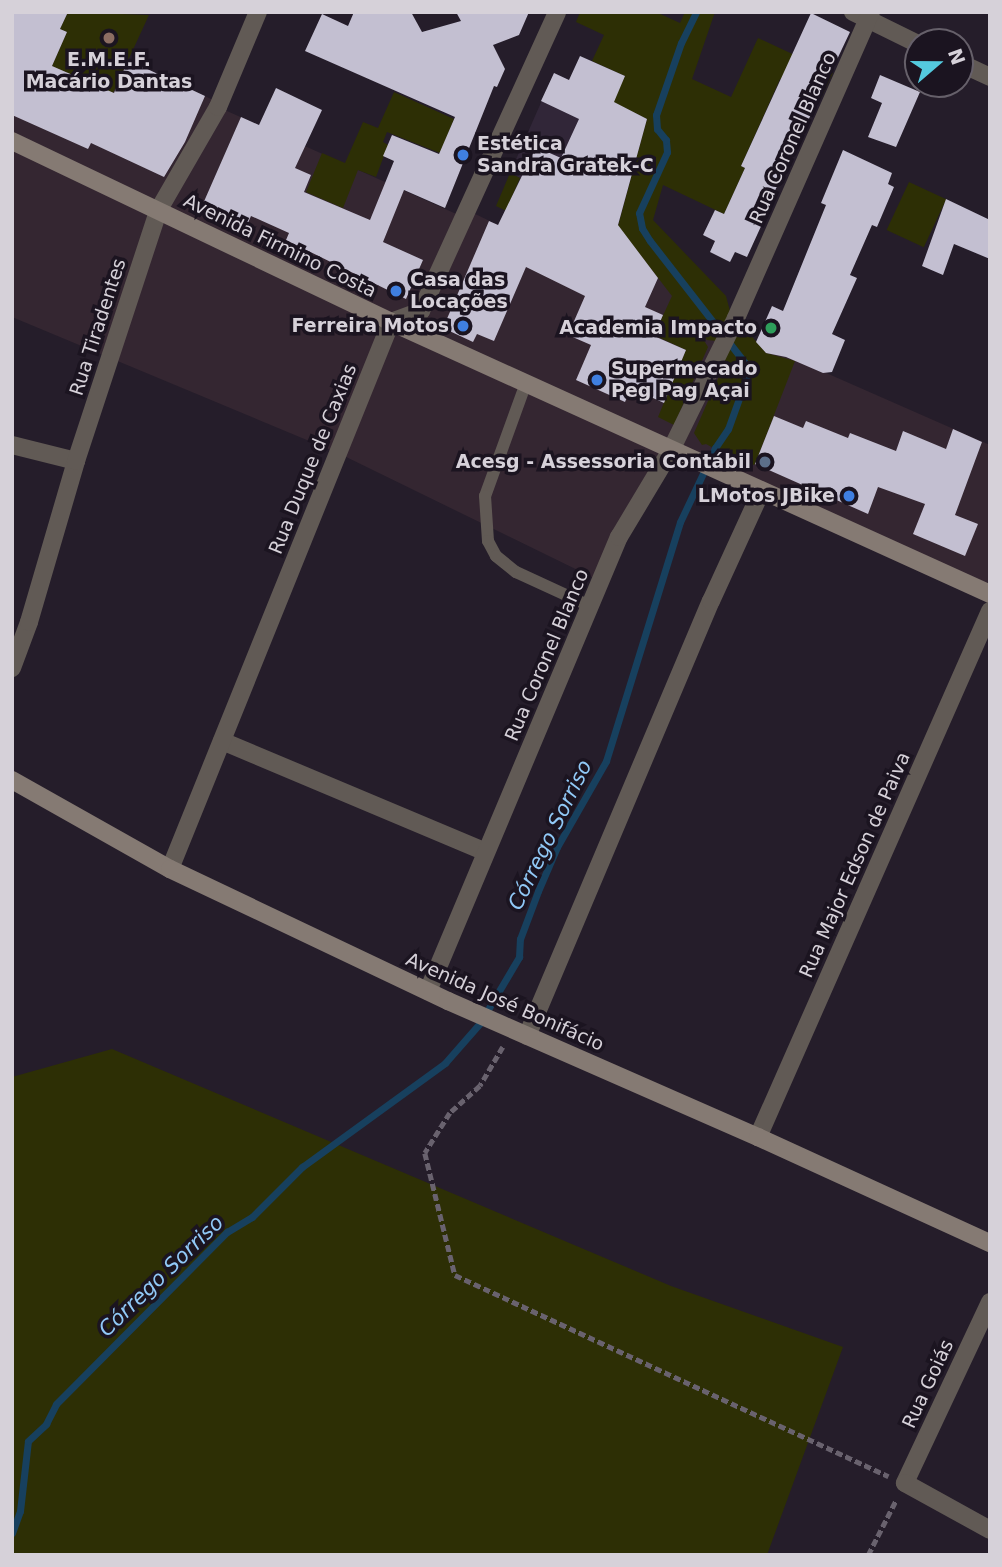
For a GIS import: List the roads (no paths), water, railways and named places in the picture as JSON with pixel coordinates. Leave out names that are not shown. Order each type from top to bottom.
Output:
[{"type":"street","name":"Rua Tiradentes","points":[[12,668],[29,622],[76,461],[158,211],[218,107],[258,12]]},
{"type":"street","points":[[391,322],[421,311],[557,12]]},
{"type":"street","points":[[864,15],[904,36]]},
{"type":"street","name":"Rua Coronel Blanco","points":[[428,991],[619,537],[678,453],[722,343],[736,318],[864,15]]},
{"type":"street","points":[[974,70],[990,77]]},
{"type":"street","name":"Avenida Firmino Costa","points":[[12,141],[391,322],[990,594]]},
{"type":"street","name":"Rua Duque de Caxias","points":[[170,869],[391,322]]},
{"type":"street","points":[[12,445],[76,461]]},
{"type":"street","points":[[514,1030],[761,492]]},
{"type":"street","name":"Rua Major Edson de Paiva","points":[[758,1137],[990,611]]},
{"type":"street","points":[[222,741],[486,852]]},
{"type":"street","name":"Avenida José Bonifácio","points":[[12,780],[170,869],[448,1001],[758,1137],[990,1243]]},
{"type":"street","name":"Rua Goiás","points":[[990,1302],[905,1483],[990,1530]]},
{"type":"lane","points":[[526,383],[485,496],[488,541],[496,556],[516,572],[590,606]]},
{"type":"waterway","name":"Córrego Sorriso","points":[[12,1533],[20,1511],[28,1441],[46,1424],[56,1404],[227,1232],[252,1217],[302,1167],[445,1063],[480,1023],[519,957],[520,939],[557,847],[606,761],[680,522],[715,448],[728,429],[746,379],[745,363],[650,241],[642,228],[639,213],[667,152],[666,140],[657,129],[656,115],[681,43],[696,12]]},
{"type":"place","name":"E.M.E.F. Macário Dantas","points":[[109,38]]},
{"type":"place","name":"Estética Sandra Gratek-C","points":[[463,155]]},
{"type":"place","name":"Casa das Locações","points":[[396,291]]},
{"type":"place","name":"Ferreira Motos","points":[[463,326]]},
{"type":"place","name":"Academia Impacto","points":[[771,328]]},
{"type":"place","name":"Supermecado Peg Pag Açai","points":[[597,380]]},
{"type":"place","name":"Acesg - Assessoria Contábil","points":[[765,462]]},
{"type":"place","name":"LMotos JBike","points":[[849,496]]}]
